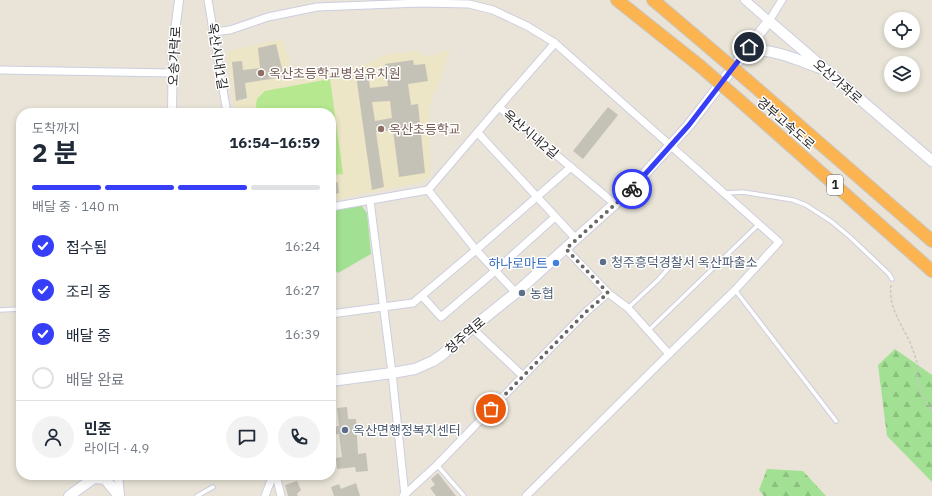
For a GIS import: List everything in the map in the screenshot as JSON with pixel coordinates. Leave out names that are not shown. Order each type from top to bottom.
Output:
[{"type":"highway","name":"경부고속도로","points":[[617,0],[700,66],[932,271]]},
{"type":"highway","name":"경부고속도로","points":[[653,0],[932,241]]},
{"type":"main road","name":"청주역로","points":[[336,380],[415,369],[433,362],[472,328],[516,293],[628,192],[689,125],[769,21]]},
{"type":"main road","name":"오산가좌로","points":[[769,21],[932,161]]},
{"type":"main road","points":[[743,55],[756,51],[779,54],[826,70]]},
{"type":"main road","points":[[69,496],[91,480]]},
{"type":"main road","points":[[106,480],[120,496]]},
{"type":"street","name":"오송가락로","points":[[172,108],[173,47],[178,0]]},
{"type":"street","name":"옥산시내1길","points":[[208,0],[226,108]]},
{"type":"street","name":"오산가좌로","points":[[745,0],[769,21]]},
{"type":"street","name":"청주역로","points":[[769,21],[782,0]]},
{"type":"street","points":[[214,32],[230,30],[268,17],[329,3],[469,4],[493,10],[527,26],[555,43],[779,242],[734,290],[526,496]]},
{"type":"street","points":[[499,107],[555,43]]},
{"type":"street","points":[[0,70],[173,73]]},
{"type":"street","name":"옥산시내2길","points":[[428,190],[499,107],[615,204]]},
{"type":"street","points":[[478,133],[576,239]]},
{"type":"street","name":"옥산시내2길","points":[[336,313],[412,303],[476,250],[571,167]]},
{"type":"street","points":[[336,206],[428,190],[476,250],[516,293]]},
{"type":"street","points":[[370,201],[392,373],[404,496]]},
{"type":"street","points":[[422,296],[441,316],[495,271],[555,217]]},
{"type":"street","points":[[566,249],[608,293],[628,308],[669,354]]},
{"type":"street","points":[[404,496],[437,466],[586,312],[608,293]]},
{"type":"street","points":[[472,328],[523,376]]},
{"type":"street","points":[[118,480],[120,496]]},
{"type":"street","points":[[265,496],[272,480]]},
{"type":"street","points":[[276,480],[281,496]]},
{"type":"lane","points":[[724,193],[743,192],[793,200],[806,205],[832,222],[850,237],[889,274],[892,279]]},
{"type":"lane","points":[[648,330],[759,223]]},
{"type":"lane","points":[[628,308],[659,279],[678,257]]},
{"type":"lane","points":[[734,290],[836,421]]},
{"type":"lane","points":[[0,310],[16,309]]},
{"type":"lane","points":[[437,466],[464,496]]},
{"type":"lane","points":[[197,496],[213,488]]},
{"type":"path","points":[[892,279],[890,293],[894,310],[911,344],[918,367],[917,380],[921,392],[932,412]]},
{"type":"shaded area","name":"옥산초등학교","points":[[283,39],[293,74],[343,71],[368,63],[384,55],[416,51],[426,57],[450,50],[429,108],[431,174],[423,182],[336,199],[336,108],[235,108],[227,51]]},
{"type":"green space","points":[[330,79],[334,108],[257,108],[257,99],[265,91]]},
{"type":"green space","points":[[336,123],[343,174],[336,175]]},
{"type":"green space","points":[[361,205],[367,213],[371,254],[338,273],[336,271],[336,210]]},
{"type":"green space","points":[[895,349],[932,375],[932,482],[887,436],[878,365]]},
{"type":"green space","points":[[767,469],[803,471],[826,496],[764,496],[759,490]]},
{"type":"building","points":[[276,44],[284,77],[245,83],[247,98],[236,101],[232,62],[242,61],[243,70],[260,68],[258,48]]},
{"type":"building","points":[[413,60],[414,65],[425,64],[428,81],[408,84],[411,105],[418,104],[425,173],[399,177],[393,130],[376,132],[384,187],[372,190],[356,75],[368,73],[370,88],[388,86],[385,64]],"holes":[[[390,101],[392,118],[375,121],[372,102]]]},
{"type":"building","points":[[608,107],[618,115],[583,159],[573,151]]},
{"type":"building","points":[[336,182],[338,182],[339,193],[336,194]]},
{"type":"building","points":[[347,407],[348,419],[356,419],[358,454],[366,453],[368,471],[356,472],[355,467],[337,469],[336,458],[342,457],[339,434],[336,434],[336,426],[339,426],[337,408]]},
{"type":"building","points":[[438,473],[456,496],[436,496],[430,488],[435,485],[431,479]]},
{"type":"building","points":[[297,481],[301,490],[297,494],[298,496],[288,496],[285,485]]},
{"type":"building","points":[[356,483],[360,496],[334,496],[331,487],[339,484],[341,489]]},
{"type":"way so far","points":[[491,409],[586,312],[608,293],[566,249],[632,189]]},
{"type":"place","name":"옥산초등학교병설유치원","points":[[261,73]]},
{"type":"place","name":"옥산초등학교","points":[[381,129]]},
{"type":"place","name":"청주흥덕경찰서 옥산파출소","points":[[603,262]]},
{"type":"place","name":"하나로마트","points":[[556,263]]},
{"type":"place","name":"농협","points":[[522,293]]},
{"type":"place","name":"옥산면행정복지센터","points":[[345,430]]},
{"type":"route","points":[[632,189],[689,125],[749,47]]}]
